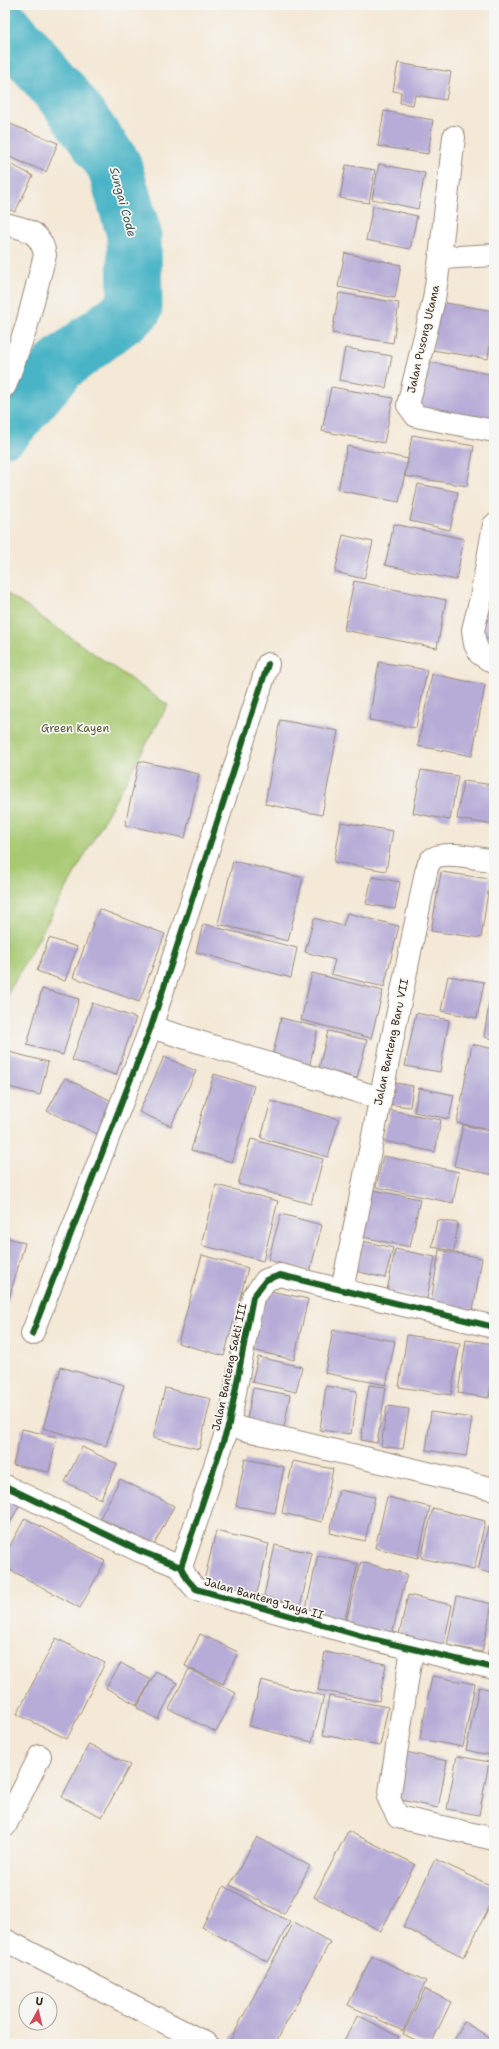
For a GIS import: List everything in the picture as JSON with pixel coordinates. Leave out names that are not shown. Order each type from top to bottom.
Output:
[{"type":"street","name":"Jalan Pusong Utama","points":[[454,137],[434,298],[408,405],[416,416],[494,432]]},
{"type":"street","points":[[5,224],[24,229],[38,236],[43,244],[45,254],[26,328],[5,386]]},
{"type":"street","points":[[440,258],[494,255]]},
{"type":"street","points":[[494,525],[481,598],[473,630],[475,644],[480,654],[494,663]]},
{"type":"street","points":[[32,1334],[151,1027],[268,664]]},
{"type":"street","name":"Jalan Banteng Baru VII","points":[[342,1290],[379,1098],[426,872],[431,860],[438,856],[447,854],[494,862]]},
{"type":"street","points":[[151,1027],[379,1098]]},
{"type":"street","name":"Jalan Banteng Sakti III","points":[[181,1567],[229,1424],[253,1298],[266,1280],[280,1275],[342,1290]]},
{"type":"street","points":[[342,1290],[494,1327]]},
{"type":"street","points":[[229,1424],[243,1429],[494,1489]]},
{"type":"street","points":[[5,1486],[140,1551],[181,1567]]},
{"type":"street","name":"Jalan Banteng Jaya II","points":[[181,1567],[187,1579],[196,1589],[412,1649],[494,1668]]},
{"type":"street","points":[[412,1649],[389,1799],[398,1817],[494,1839]]},
{"type":"street","points":[[5,1826],[40,1756]]},
{"type":"street","points":[[5,1940],[207,2044]]},
{"type":"green space","name":"Green Kayen","points":[[5,592],[168,705],[5,999]]},
{"type":"building","points":[[398,63],[451,72],[446,100],[415,95],[413,105],[400,103],[401,92],[393,91]]},
{"type":"building","points":[[384,111],[433,120],[428,154],[378,146]]},
{"type":"building","points":[[5,122],[58,143],[46,172],[5,155]]},
{"type":"building","points":[[5,161],[33,176],[15,212],[5,207]]},
{"type":"building","points":[[379,164],[425,173],[418,209],[372,199]]},
{"type":"building","points":[[346,165],[375,170],[369,203],[340,198]]},
{"type":"building","points":[[373,206],[417,216],[410,249],[366,240]]},
{"type":"building","points":[[345,253],[401,265],[395,298],[338,287]]},
{"type":"building","points":[[339,293],[399,303],[393,343],[332,333]]},
{"type":"building","points":[[439,302],[494,311],[488,359],[432,350]]},
{"type":"building","points":[[345,348],[392,356],[386,388],[339,380]]},
{"type":"building","points":[[425,361],[494,375],[494,402],[490,423],[416,409]]},
{"type":"building","points":[[331,387],[393,398],[384,443],[322,431]]},
{"type":"building","points":[[412,435],[474,446],[467,486],[405,476]]},
{"type":"building","points":[[347,446],[408,459],[399,502],[338,490]]},
{"type":"building","points":[[418,484],[458,492],[450,530],[410,521]]},
{"type":"building","points":[[394,524],[464,539],[456,580],[385,565]]},
{"type":"building","points":[[343,535],[373,542],[364,579],[335,572]]},
{"type":"building","points":[[354,581],[446,600],[437,648],[344,630]]},
{"type":"building","points":[[487,588],[494,589],[494,640],[478,637]]},
{"type":"building","points":[[379,662],[427,670],[416,728],[369,720]]},
{"type":"building","points":[[432,674],[485,685],[472,756],[418,746]]},
{"type":"building","points":[[280,720],[338,731],[322,815],[265,804]]},
{"type":"building","points":[[139,761],[199,774],[185,838],[125,825]]},
{"type":"building","points":[[421,770],[458,776],[450,820],[413,813]]},
{"type":"building","points":[[463,781],[494,785],[494,825],[457,819]]},
{"type":"building","points":[[341,822],[393,831],[386,871],[334,862]]},
{"type":"building","points":[[233,861],[303,878],[288,941],[218,924]]},
{"type":"building","points":[[441,872],[490,879],[481,938],[431,931]]},
{"type":"building","points":[[372,877],[400,882],[395,909],[366,904]]},
{"type":"building","points":[[99,909],[165,934],[139,1002],[73,977]]},
{"type":"building","points":[[347,913],[399,926],[384,987],[331,974],[335,960],[305,952],[314,918],[343,926]]},
{"type":"building","points":[[203,924],[297,948],[291,978],[196,952]]},
{"type":"building","points":[[49,938],[77,947],[65,981],[37,971]]},
{"type":"building","points":[[312,973],[383,991],[371,1038],[301,1020]]},
{"type":"building","points":[[448,976],[484,982],[477,1018],[441,1011]]},
{"type":"building","points":[[492,984],[494,984],[494,1039],[484,1037]]},
{"type":"building","points":[[42,989],[79,999],[63,1055],[27,1045]]},
{"type":"building","points":[[92,1003],[136,1018],[116,1075],[72,1060]]},
{"type":"building","points":[[416,1013],[449,1020],[440,1072],[405,1066]]},
{"type":"building","points":[[281,1018],[318,1027],[309,1068],[272,1058]]},
{"type":"building","points":[[328,1031],[367,1040],[357,1078],[319,1068]]},
{"type":"building","points":[[472,1044],[494,1049],[494,1130],[457,1123]]},
{"type":"building","points":[[5,1051],[48,1062],[40,1095],[5,1086]]},
{"type":"building","points":[[164,1057],[196,1071],[171,1126],[139,1112]]},
{"type":"building","points":[[214,1074],[254,1086],[232,1162],[191,1150]]},
{"type":"building","points":[[65,1078],[114,1102],[98,1134],[47,1111]]},
{"type":"building","points":[[390,1082],[413,1086],[410,1107],[387,1104]]},
{"type":"building","points":[[419,1088],[454,1095],[449,1119],[414,1112]]},
{"type":"building","points":[[271,1101],[339,1119],[328,1157],[261,1138]]},
{"type":"building","points":[[390,1110],[441,1120],[435,1152],[383,1141]]},
{"type":"building","points":[[463,1125],[494,1132],[494,1175],[454,1166]]},
{"type":"building","points":[[251,1139],[323,1159],[311,1204],[238,1184]]},
{"type":"building","points":[[383,1156],[459,1172],[453,1203],[376,1187]]},
{"type":"building","points":[[216,1185],[278,1201],[263,1261],[201,1245]]},
{"type":"building","points":[[363,1188],[420,1199],[410,1247],[353,1235]]},
{"type":"building","points":[[281,1214],[322,1225],[310,1271],[268,1260]]},
{"type":"building","points":[[437,1220],[458,1223],[454,1251],[432,1247]]},
{"type":"building","points":[[5,1237],[25,1243],[5,1312]]},
{"type":"building","points":[[363,1241],[393,1248],[385,1278],[355,1271]]},
{"type":"building","points":[[395,1249],[435,1257],[427,1299],[387,1291]]},
{"type":"building","points":[[439,1250],[482,1258],[473,1310],[431,1302]]},
{"type":"building","points":[[202,1255],[248,1268],[224,1356],[178,1343]]},
{"type":"building","points":[[266,1290],[308,1299],[294,1360],[252,1350]]},
{"type":"building","points":[[333,1330],[395,1341],[386,1385],[325,1373]]},
{"type":"building","points":[[407,1335],[460,1343],[451,1395],[399,1387]]},
{"type":"building","points":[[466,1340],[494,1344],[494,1362],[489,1398],[458,1393]]},
{"type":"building","points":[[258,1357],[302,1367],[296,1392],[252,1382]]},
{"type":"building","points":[[61,1367],[124,1385],[106,1446],[43,1428]]},
{"type":"building","points":[[369,1385],[386,1387],[377,1443],[361,1440]]},
{"type":"building","points":[[326,1386],[357,1391],[351,1434],[320,1430]]},
{"type":"building","points":[[165,1388],[211,1399],[199,1449],[153,1438]]},
{"type":"building","points":[[253,1388],[290,1395],[284,1427],[247,1420]]},
{"type":"building","points":[[387,1406],[409,1409],[403,1449],[381,1446]]},
{"type":"building","points":[[431,1412],[472,1418],[466,1456],[426,1450]]},
{"type":"building","points":[[22,1429],[57,1437],[49,1472],[13,1465]]},
{"type":"building","points":[[82,1447],[117,1464],[101,1499],[65,1482]]},
{"type":"building","points":[[245,1459],[284,1467],[275,1513],[236,1506]]},
{"type":"building","points":[[293,1461],[333,1469],[322,1522],[282,1513]]},
{"type":"building","points":[[120,1479],[174,1506],[154,1545],[100,1518]]},
{"type":"building","points":[[339,1490],[375,1497],[365,1541],[330,1533]]},
{"type":"building","points":[[5,1494],[21,1502],[5,1532]]},
{"type":"building","points":[[387,1497],[430,1507],[418,1558],[375,1548]]},
{"type":"building","points":[[433,1508],[485,1521],[474,1570],[421,1558]]},
{"type":"building","points":[[25,1518],[105,1561],[80,1608],[5,1567],[5,1555]]},
{"type":"building","points":[[488,1527],[494,1528],[494,1574],[478,1570]]},
{"type":"building","points":[[216,1531],[269,1544],[256,1597],[203,1585]]},
{"type":"building","points":[[275,1545],[312,1553],[299,1613],[262,1605]]},
{"type":"building","points":[[318,1555],[358,1564],[343,1627],[304,1617]]},
{"type":"building","points":[[361,1562],[407,1574],[391,1637],[345,1625]]},
{"type":"building","points":[[408,1595],[452,1605],[443,1648],[398,1639]]},
{"type":"building","points":[[457,1596],[492,1604],[482,1652],[447,1645]]},
{"type":"building","points":[[494,1628],[494,1658],[487,1657]]},
{"type":"building","points":[[200,1634],[238,1652],[223,1684],[185,1666]]},
{"type":"building","points":[[56,1638],[105,1663],[67,1739],[17,1714]]},
{"type":"building","points":[[325,1652],[386,1664],[379,1701],[318,1690]]},
{"type":"building","points":[[121,1663],[151,1680],[137,1705],[106,1688]]},
{"type":"building","points":[[189,1669],[236,1693],[216,1732],[169,1709]]},
{"type":"building","points":[[156,1671],[177,1683],[158,1719],[137,1708]]},
{"type":"building","points":[[432,1676],[475,1684],[463,1747],[420,1739]]},
{"type":"building","points":[[261,1680],[324,1696],[312,1742],[249,1726]]},
{"type":"building","points":[[479,1687],[494,1690],[494,1756],[466,1750]]},
{"type":"building","points":[[329,1696],[388,1707],[380,1746],[323,1735]]},
{"type":"building","points":[[89,1744],[130,1765],[102,1817],[62,1797]]},
{"type":"building","points":[[401,1751],[447,1761],[438,1808],[392,1798]]},
{"type":"building","points":[[457,1756],[489,1762],[479,1815],[447,1809]]},
{"type":"building","points":[[494,1813],[494,1826],[491,1825]]},
{"type":"building","points":[[348,1831],[415,1864],[381,1931],[314,1897]]},
{"type":"building","points":[[257,1837],[310,1866],[284,1914],[230,1885]]},
{"type":"building","points":[[435,1859],[494,1887],[494,1897],[464,1957],[403,1927]]},
{"type":"building","points":[[224,1886],[290,1922],[268,1962],[202,1927]]},
{"type":"building","points":[[294,1922],[330,1942],[275,2044],[228,2044]]},
{"type":"building","points":[[372,1956],[426,1981],[403,2031],[348,2005]]},
{"type":"building","points":[[425,1989],[451,2002],[431,2044],[424,2044],[403,2034]]},
{"type":"building","points":[[358,2015],[399,2037],[395,2044],[342,2044]]},
{"type":"building","points":[[464,2022],[494,2040],[493,2044],[452,2044]]},
{"type":"waterway","name":"Sungai Code","points":[[5,27],[65,97],[114,165],[134,234],[135,308],[60,365],[5,429]]},
{"type":"cycle path","points":[[32,1334],[151,1027],[268,664]]},
{"type":"cycle path","points":[[181,1567],[229,1424],[253,1297],[266,1280],[280,1275],[494,1327]]},
{"type":"cycle path","points":[[5,1486],[140,1551],[181,1567],[187,1579],[196,1589],[372,1639],[494,1668]]}]
